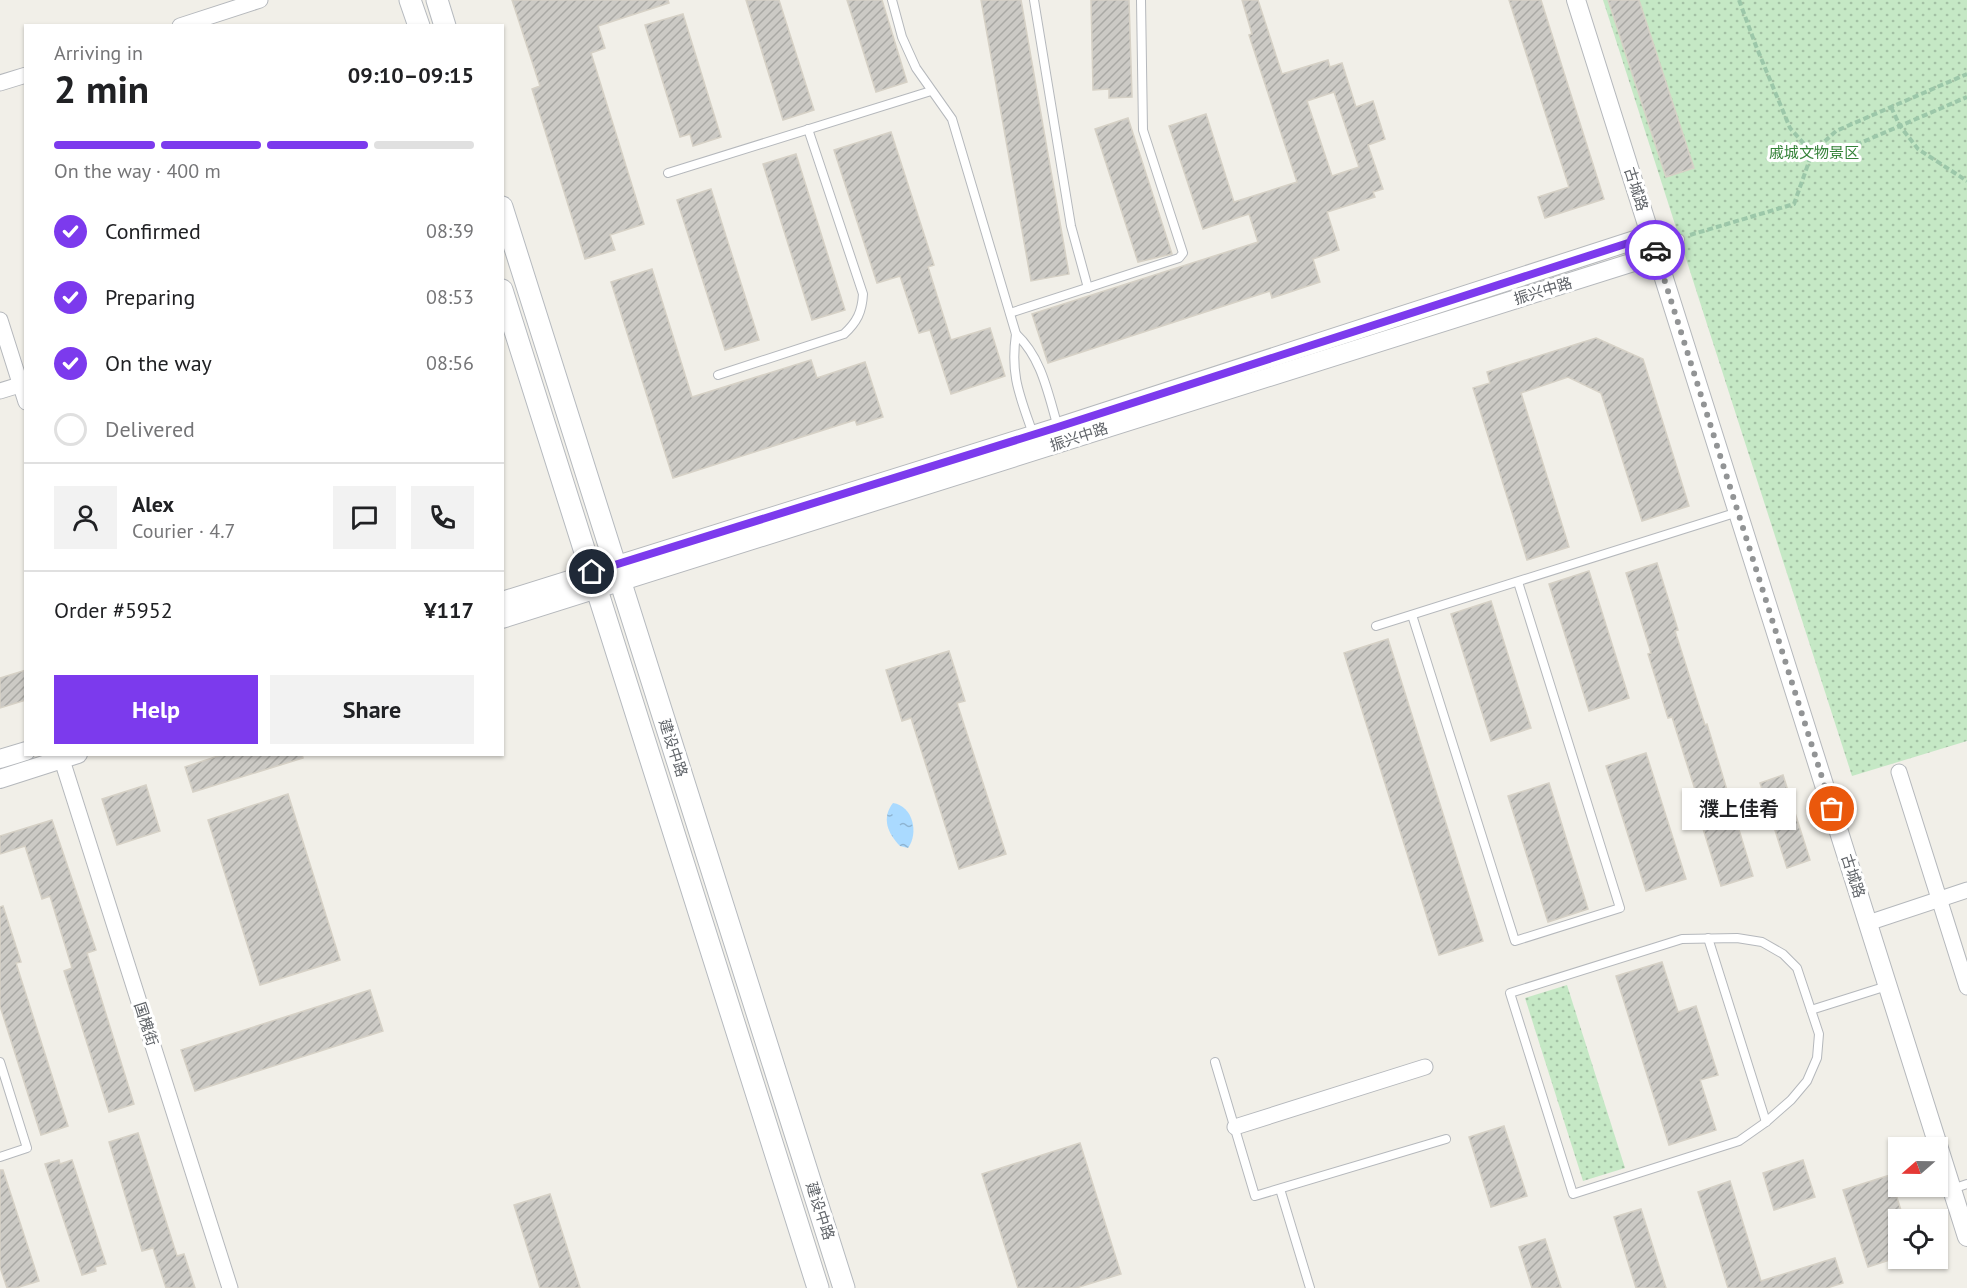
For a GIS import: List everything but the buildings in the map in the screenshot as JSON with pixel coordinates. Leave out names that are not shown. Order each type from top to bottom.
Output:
[{"type":"main road","points":[[410,0],[417,24]]},
{"type":"main road","points":[[437,0],[444,24]]},
{"type":"main road","name":"建设中路","points":[[504,213],[844,1288]]},
{"type":"main road","name":"建设中路","points":[[504,296],[818,1288]]},
{"type":"street","points":[[186,24],[260,0]]},
{"type":"street","name":"古城路","points":[[1576,0],[1887,986],[1959,1187],[1967,1237]]},
{"type":"street","points":[[0,83],[24,76]]},
{"type":"street","name":"振兴中路","points":[[618,574],[1033,434],[1653,246]]},
{"type":"street","name":"振兴中路","points":[[504,601],[618,574],[1653,246]]},
{"type":"street","points":[[0,320],[23,384],[0,391]]},
{"type":"street","name":"振兴中路","points":[[504,618],[595,581]]},
{"type":"street","points":[[0,759],[24,752]]},
{"type":"street","points":[[0,779],[70,757]]},
{"type":"street","name":"国槐街","points":[[70,757],[230,1288]]},
{"type":"street","points":[[1899,772],[1967,987]]},
{"type":"street","points":[[1868,923],[1967,891]]},
{"type":"street","points":[[1235,1127],[1425,1067]]},
{"type":"lane","points":[[892,0],[916,68],[952,119],[1016,334],[1013,354],[1015,381],[1033,434]]},
{"type":"lane","points":[[1034,0],[1071,226],[1088,288]]},
{"type":"lane","points":[[1010,313],[1179,258],[1184,253],[1143,130],[1141,0]]},
{"type":"lane","points":[[668,172],[931,91]]},
{"type":"lane","points":[[718,375],[844,334],[855,324],[862,311],[864,294],[808,129]]},
{"type":"lane","points":[[1653,246],[1680,238]]},
{"type":"lane","points":[[1016,334],[1035,358],[1058,427]]},
{"type":"lane","points":[[1376,626],[1738,512]]},
{"type":"lane","points":[[1412,615],[1515,941],[1620,908],[1518,582]]},
{"type":"lane","points":[[1708,938],[1766,1122]]},
{"type":"lane","points":[[1737,938],[1762,942],[1783,954],[1797,968],[1811,1010],[1819,1034],[1817,1058],[1807,1081],[1791,1100],[1766,1122],[1739,1141],[1573,1194],[1510,993],[1682,939],[1737,938]]},
{"type":"lane","points":[[1811,1010],[1887,986]]},
{"type":"lane","points":[[0,1062],[27,1148],[0,1157]]},
{"type":"lane","points":[[1215,1062],[1255,1196],[1446,1139]]},
{"type":"lane","points":[[1280,1189],[1310,1288]]},
{"type":"path","points":[[1739,0],[1790,128],[1812,153]]},
{"type":"path","points":[[1680,238],[1794,204],[1812,153],[1836,131],[1967,74]]},
{"type":"path","points":[[1812,153],[1844,150],[1967,97]]},
{"type":"path","points":[[1891,107],[1900,126],[1918,149],[1967,181]]},
{"type":"green space","name":"戚城文物景区","points":[[1603,0],[1967,0],[1967,741],[1852,776]]},
{"type":"green space","points":[[1567,985],[1625,1168],[1583,1181],[1525,998]]},
{"type":"water","points":[[893,803],[905,809],[912,821],[913,835],[908,848],[900,846],[889,831],[887,814]]},
{"type":"way so far","points":[[1655,250],[1832,809]]},
{"type":"place","name":"濮上佳肴","points":[[1832,809]]},
{"type":"route","points":[[592,572],[1058,427],[1650,236],[1655,250]]}]
